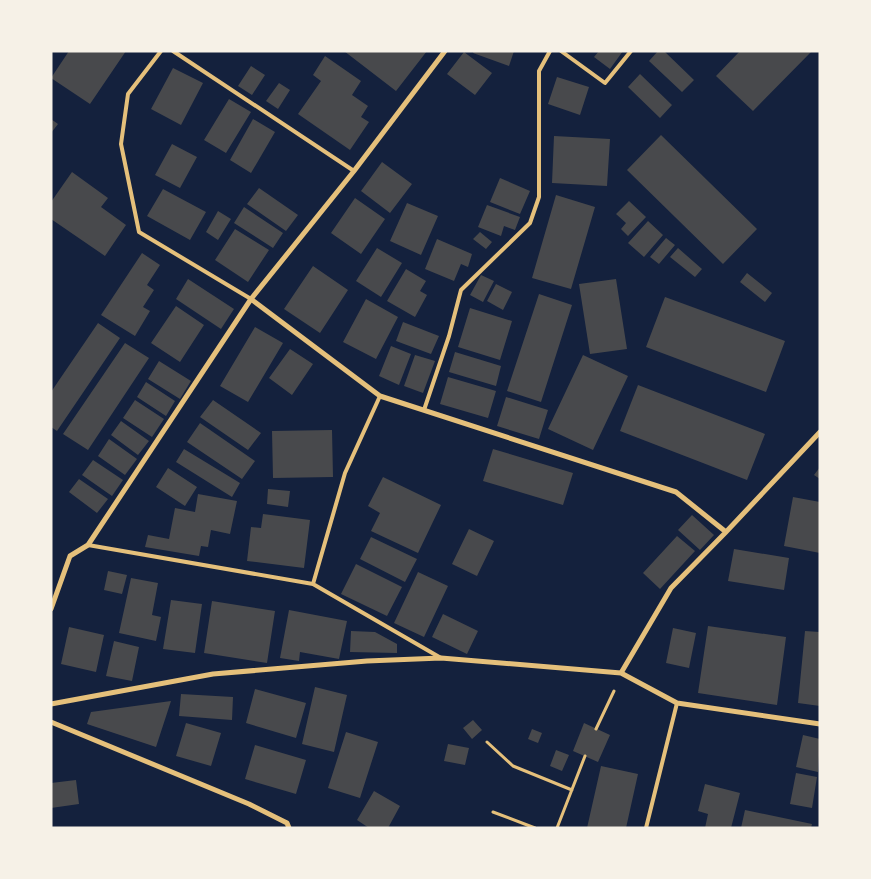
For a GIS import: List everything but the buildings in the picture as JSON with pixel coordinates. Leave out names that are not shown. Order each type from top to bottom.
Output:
[{"type":"street","points":[[51,609],[70,556],[88,545],[251,299],[354,171],[445,51]]},
{"type":"street","points":[[251,299],[380,396],[676,492],[726,532]]},
{"type":"street","points":[[621,674],[671,588],[820,432]]},
{"type":"street","points":[[51,704],[214,674],[367,661],[441,658],[621,674],[677,703],[820,724]]},
{"type":"street","points":[[51,722],[249,804],[287,823],[289,828]]},
{"type":"lane","points":[[161,51],[128,94],[121,144],[139,232],[251,299]]},
{"type":"lane","points":[[173,51],[354,171]]},
{"type":"lane","points":[[424,410],[449,336],[461,290],[530,223],[539,196],[538,72],[550,51]]},
{"type":"lane","points":[[561,51],[605,83],[631,51]]},
{"type":"lane","points":[[312,584],[346,473],[380,396]]},
{"type":"lane","points":[[88,545],[312,584],[441,658]]},
{"type":"lane","points":[[646,828],[677,703]]},
{"type":"path","points":[[596,729],[609,702]]},
{"type":"path","points":[[487,742],[513,766],[572,790]]},
{"type":"path","points":[[557,828],[585,756]]},
{"type":"path","points":[[494,812],[534,828]]}]
